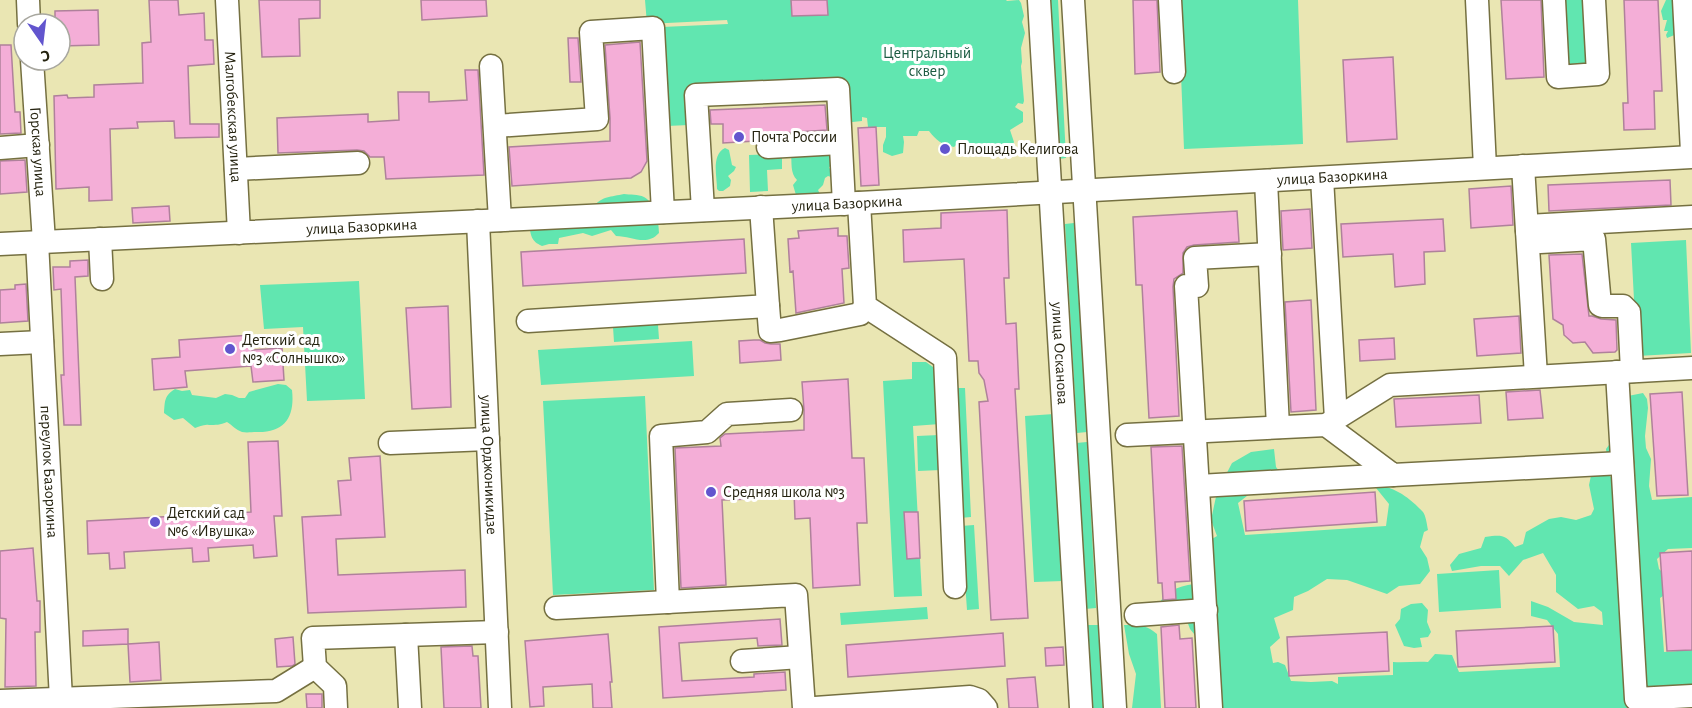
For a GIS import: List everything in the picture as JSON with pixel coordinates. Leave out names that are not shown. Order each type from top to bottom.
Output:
[{"type":"street","name":"Малгобекская улица","points":[[227,0],[239,232]]},
{"type":"street","name":"улица Осканова","points":[[1039,0],[1081,708]]},
{"type":"street","name":"улица Осканова","points":[[1073,0],[1115,708]]},
{"type":"street","points":[[1170,0],[1174,72]]},
{"type":"street","points":[[1477,0],[1485,168]]},
{"type":"street","points":[[1554,0],[1558,77],[1598,75],[1594,0]]},
{"type":"street","points":[[1684,0],[1692,152]]},
{"type":"street","points":[[495,126],[597,119],[591,32],[653,28],[663,212]]},
{"type":"street","name":"улица Орджоникидзе","points":[[491,66],[495,126],[489,220],[488,440],[500,708]]},
{"type":"street","name":"Горская улица","points":[[33,72],[38,145],[40,242]]},
{"type":"street","points":[[703,210],[696,95],[838,89],[840,143],[865,306],[860,314],[770,331],[761,207]]},
{"type":"street","points":[[768,147],[840,143]]},
{"type":"street","points":[[0,148],[38,145]]},
{"type":"street","name":"улица Базоркина","points":[[0,244],[851,204],[1692,157]]},
{"type":"street","points":[[236,169],[358,163]]},
{"type":"street","points":[[1523,166],[1536,376]]},
{"type":"street","points":[[1322,178],[1331,422],[1394,475]]},
{"type":"street","points":[[1266,181],[1278,428]]},
{"type":"street","points":[[1527,228],[1692,217]]},
{"type":"street","points":[[1527,228],[1533,239],[1540,242],[1594,239],[1600,305],[1623,306],[1629,312],[1622,463],[1632,705],[1692,696]]},
{"type":"street","points":[[100,239],[102,279]]},
{"type":"street","name":"переулок Базоркина","points":[[40,242],[42,342],[61,699]]},
{"type":"street","points":[[1211,708],[1186,286],[1197,286],[1195,258],[1270,254]]},
{"type":"street","points":[[528,321],[768,306]]},
{"type":"street","points":[[865,306],[945,358],[955,587]]},
{"type":"street","points":[[0,344],[42,342]]},
{"type":"street","points":[[1127,435],[1278,428],[1331,422],[1390,385],[1692,368]]},
{"type":"street","points":[[668,602],[661,436],[707,432],[727,414],[791,410]]},
{"type":"street","points":[[390,443],[488,440]]},
{"type":"street","points":[[1198,486],[1622,463]]},
{"type":"street","points":[[556,608],[796,595],[804,708]]},
{"type":"street","points":[[1136,615],[1206,610]]},
{"type":"street","points":[[336,708],[335,687],[315,667],[313,639],[497,632]]},
{"type":"street","points":[[406,635],[410,708]]},
{"type":"street","points":[[742,661],[800,657]]},
{"type":"street","points":[[0,701],[276,691],[315,667]]},
{"type":"street","points":[[814,708],[970,698],[979,700],[986,708]]},
{"type":"green space","name":"Центральный сквер","points":[[645,0],[1019,0],[1024,16],[1022,22],[1025,33],[1021,48],[1024,101],[1023,104],[1018,103],[1015,107],[1023,112],[1023,122],[1010,130],[1014,142],[1010,150],[987,152],[975,150],[971,143],[959,142],[954,147],[940,142],[929,131],[919,131],[917,136],[903,136],[903,153],[892,156],[883,152],[886,127],[868,127],[867,118],[862,117],[862,121],[843,123],[841,77],[810,79],[809,82],[770,81],[688,85],[689,125],[667,126],[662,27],[728,24],[727,20],[647,24]]},
{"type":"green space","points":[[1051,0],[1058,0],[1066,158],[1059,159]]},
{"type":"green space","points":[[1178,0],[1298,0],[1303,144],[1184,149]]},
{"type":"green space","points":[[1561,0],[1586,0],[1590,68],[1565,69]]},
{"type":"green space","points":[[1666,0],[1677,2],[1677,34],[1667,38],[1668,31],[1664,31],[1667,20],[1663,20],[1661,11]]},
{"type":"green space","points":[[725,148],[729,150],[732,165],[736,167],[728,176],[731,180],[730,186],[719,191],[716,161]]},
{"type":"green space","points":[[834,151],[835,166],[829,167],[831,177],[825,178],[818,190],[820,194],[796,195],[793,185],[797,180],[792,171],[791,153]]},
{"type":"green space","points":[[782,154],[782,169],[767,170],[768,191],[750,192],[749,155]]},
{"type":"green space","points":[[624,194],[642,196],[651,203],[659,228],[659,233],[654,237],[644,240],[616,236],[611,230],[592,236],[583,233],[559,238],[558,244],[542,246],[532,238],[529,224],[547,217],[558,206],[593,207],[603,199]]},
{"type":"green space","points":[[1074,223],[1087,432],[1077,433],[1065,224]]},
{"type":"green space","points":[[1686,240],[1691,353],[1637,356],[1631,243]]},
{"type":"green space","points":[[359,281],[365,399],[307,401],[303,327],[264,329],[260,285]]},
{"type":"green space","points":[[658,325],[659,339],[614,342],[613,327]]},
{"type":"green space","points":[[692,341],[694,376],[541,385],[538,350]]},
{"type":"green space","points":[[912,362],[926,362],[937,370],[940,424],[913,426],[922,596],[894,597],[883,381],[912,379]]},
{"type":"green space","points":[[278,384],[286,385],[292,390],[293,400],[286,422],[274,430],[242,432],[227,422],[195,428],[183,418],[174,420],[164,413],[167,397],[175,389],[190,390],[192,395],[216,398],[225,394],[245,398],[249,392]]},
{"type":"green space","points":[[953,388],[965,388],[971,517],[960,518]]},
{"type":"green space","points":[[1643,393],[1647,399],[1648,408],[1645,436],[1646,448],[1651,459],[1649,486],[1652,500],[1692,497],[1692,548],[1668,549],[1657,559],[1659,569],[1672,581],[1673,589],[1660,598],[1664,652],[1692,650],[1692,704],[1670,708],[1206,708],[1199,640],[1187,621],[1157,610],[1162,599],[1171,591],[1194,584],[1212,539],[1217,536],[1211,520],[1217,492],[1232,463],[1251,452],[1274,449],[1276,467],[1291,486],[1281,493],[1252,492],[1238,503],[1245,535],[1386,526],[1389,504],[1372,483],[1387,487],[1406,497],[1423,512],[1426,518],[1428,530],[1424,532],[1420,547],[1427,558],[1430,571],[1420,584],[1399,586],[1387,594],[1347,580],[1327,579],[1294,597],[1293,610],[1274,618],[1280,638],[1270,647],[1273,663],[1278,662],[1285,665],[1291,681],[1332,681],[1338,684],[1338,677],[1393,675],[1393,662],[1428,662],[1435,654],[1452,655],[1459,672],[1560,667],[1558,634],[1547,620],[1531,616],[1531,601],[1548,607],[1574,622],[1603,625],[1602,612],[1594,606],[1578,609],[1556,592],[1556,575],[1543,553],[1523,560],[1509,576],[1500,566],[1481,566],[1452,571],[1450,565],[1459,554],[1481,548],[1485,537],[1502,536],[1515,547],[1523,544],[1526,532],[1549,519],[1561,517],[1576,520],[1591,515],[1594,509],[1589,485],[1592,471],[1607,474],[1628,491],[1608,467],[1606,449],[1617,434],[1628,396]]},
{"type":"green space","points":[[645,396],[654,590],[553,595],[543,401]]},
{"type":"green space","points":[[1054,414],[1063,581],[1034,582],[1025,416]]},
{"type":"green space","points":[[939,435],[941,470],[918,471],[917,436]]},
{"type":"green space","points":[[1087,442],[1096,608],[1085,609],[1076,443]]},
{"type":"green space","points":[[974,525],[979,609],[967,610],[961,526]]},
{"type":"green space","points":[[1499,570],[1501,608],[1439,612],[1437,574]]},
{"type":"green space","points":[[1422,603],[1428,610],[1427,622],[1431,632],[1428,637],[1420,638],[1422,647],[1404,646],[1395,625],[1400,619],[1401,609],[1411,604]]},
{"type":"green space","points":[[927,607],[928,619],[841,625],[840,613]]},
{"type":"green space","points":[[1087,625],[1098,625],[1103,708],[1092,708]]},
{"type":"green space","points":[[1124,625],[1142,626],[1157,634],[1161,708],[1132,708],[1136,674],[1129,654]]},
{"type":"building","points":[[149,0],[178,0],[179,15],[204,13],[205,40],[213,40],[214,64],[188,66],[190,124],[219,124],[219,137],[175,138],[174,121],[137,122],[138,128],[110,129],[112,200],[89,201],[89,187],[56,189],[54,96],[94,97],[94,85],[143,83],[142,43],[151,42]]},
{"type":"building","points":[[259,0],[320,0],[320,18],[299,19],[300,56],[262,57]]},
{"type":"building","points":[[421,0],[486,0],[487,16],[422,20]]},
{"type":"building","points":[[791,0],[827,0],[828,15],[792,16]]},
{"type":"building","points":[[1133,0],[1157,0],[1160,72],[1135,74]]},
{"type":"building","points":[[1501,0],[1541,0],[1544,77],[1506,79]]},
{"type":"building","points":[[1624,0],[1658,0],[1662,91],[1654,91],[1655,129],[1624,130],[1623,103],[1628,103]]},
{"type":"building","points":[[98,10],[99,45],[72,46],[72,12],[55,11]]},
{"type":"building","points":[[568,38],[578,38],[581,82],[570,82]]},
{"type":"building","points":[[640,42],[647,161],[641,172],[631,178],[512,186],[509,147],[610,141],[605,45]]},
{"type":"building","points":[[0,45],[11,45],[15,112],[20,112],[21,133],[0,134]]},
{"type":"building","points":[[1393,57],[1397,139],[1347,142],[1343,60]]},
{"type":"building","points":[[465,70],[478,70],[484,175],[386,179],[384,157],[370,157],[364,151],[278,153],[277,118],[368,114],[368,122],[399,120],[398,92],[429,92],[429,102],[467,100]]},
{"type":"building","points":[[825,105],[827,130],[767,134],[760,136],[756,141],[723,143],[723,124],[711,124],[710,110]]},
{"type":"building","points":[[876,127],[879,185],[861,186],[858,128]]},
{"type":"building","points":[[25,160],[27,192],[0,194],[0,161]]},
{"type":"building","points":[[1670,180],[1671,205],[1549,211],[1548,185]]},
{"type":"building","points":[[1511,186],[1513,225],[1471,228],[1469,189]]},
{"type":"building","points":[[169,206],[170,221],[133,223],[132,208]]},
{"type":"building","points":[[1310,209],[1312,248],[1283,250],[1281,211]]},
{"type":"building","points":[[1007,210],[1009,278],[1004,278],[1006,324],[1016,323],[1019,389],[1015,389],[1028,618],[991,620],[979,402],[988,401],[984,380],[979,373],[978,361],[969,361],[964,259],[904,262],[903,230],[941,228],[941,213]]},
{"type":"building","points":[[1237,211],[1239,242],[1194,245],[1187,247],[1183,253],[1183,273],[1174,279],[1173,287],[1179,416],[1149,418],[1142,285],[1136,285],[1133,217]]},
{"type":"building","points":[[1443,219],[1445,251],[1424,252],[1425,284],[1395,287],[1393,254],[1343,257],[1341,224]]},
{"type":"building","points":[[838,228],[838,236],[847,236],[849,268],[842,269],[844,303],[796,313],[788,239],[799,238],[798,231]]},
{"type":"building","points":[[744,239],[746,273],[523,286],[521,252]]},
{"type":"building","points":[[1582,254],[1589,316],[1616,320],[1617,350],[1615,352],[1593,353],[1585,342],[1573,343],[1564,335],[1563,325],[1553,319],[1549,255]]},
{"type":"building","points":[[88,260],[88,276],[75,277],[81,425],[64,425],[61,375],[64,375],[61,289],[54,290],[53,267],[70,267],[70,261]]},
{"type":"building","points":[[26,284],[28,321],[0,323],[0,290],[15,289],[15,285]]},
{"type":"building","points":[[1311,300],[1316,410],[1291,412],[1285,302]]},
{"type":"building","points":[[448,306],[451,407],[412,409],[406,308]]},
{"type":"building","points":[[1519,316],[1521,353],[1477,356],[1474,319]]},
{"type":"building","points":[[251,335],[252,350],[282,348],[284,380],[253,382],[251,366],[185,371],[187,387],[154,390],[152,359],[180,357],[179,340]]},
{"type":"building","points":[[1394,338],[1395,359],[1360,361],[1359,340]]},
{"type":"building","points":[[760,340],[765,343],[780,344],[781,360],[740,363],[739,341]]},
{"type":"building","points":[[848,379],[852,458],[864,458],[867,523],[857,523],[860,585],[813,588],[810,518],[795,519],[794,491],[750,494],[751,499],[722,500],[726,585],[681,588],[675,448],[721,446],[720,438],[725,434],[804,430],[802,382]]},
{"type":"building","points":[[1540,390],[1543,418],[1508,420],[1506,392]]},
{"type":"building","points":[[1682,392],[1688,495],[1657,496],[1650,394]]},
{"type":"building","points":[[1479,395],[1481,423],[1396,427],[1394,399]]},
{"type":"building","points":[[278,441],[282,516],[274,516],[277,556],[254,558],[253,545],[208,548],[209,561],[193,562],[192,548],[124,552],[125,568],[110,569],[109,553],[88,554],[87,521],[251,512],[248,442]]},
{"type":"building","points":[[1182,446],[1190,581],[1175,582],[1176,599],[1163,600],[1162,583],[1158,583],[1151,447]]},
{"type":"building","points":[[380,456],[385,537],[336,539],[338,575],[465,570],[466,607],[308,613],[302,517],[341,515],[338,481],[351,480],[349,458]]},
{"type":"building","points":[[1375,492],[1377,522],[1246,531],[1244,501]]},
{"type":"building","points":[[904,512],[918,512],[920,558],[907,559]]},
{"type":"building","points":[[33,548],[37,601],[40,601],[40,632],[35,632],[36,686],[5,687],[6,619],[0,618],[0,551]]},
{"type":"building","points":[[1692,551],[1692,650],[1667,651],[1660,553]]},
{"type":"building","points":[[780,619],[782,645],[758,646],[757,638],[679,643],[682,681],[754,677],[754,674],[785,672],[786,690],[663,698],[659,627]]},
{"type":"building","points":[[1179,625],[1180,639],[1192,638],[1196,708],[1165,708],[1161,627]]},
{"type":"building","points":[[1553,626],[1555,662],[1458,667],[1456,631]]},
{"type":"building","points":[[128,629],[128,644],[83,646],[83,631]]},
{"type":"building","points":[[1387,632],[1389,671],[1289,676],[1287,637]]},
{"type":"building","points":[[1003,633],[1005,666],[848,677],[846,645]]},
{"type":"building","points":[[608,634],[612,708],[593,708],[592,684],[543,687],[544,706],[530,707],[525,641]]},
{"type":"building","points":[[293,637],[295,664],[277,667],[275,639]]},
{"type":"building","points":[[159,642],[161,680],[130,682],[128,644]]},
{"type":"building","points":[[472,646],[473,656],[478,656],[481,708],[444,708],[441,647]]},
{"type":"building","points":[[1063,647],[1064,665],[1046,666],[1045,648]]},
{"type":"building","points":[[1035,677],[1038,708],[1009,708],[1007,679]]},
{"type":"building","points":[[306,694],[322,694],[322,708],[307,708]]},
{"type":"place","name":"Почта России","points":[[739,137]]},
{"type":"place","name":"Площадь Келигова","points":[[945,149]]},
{"type":"place","name":"Детский сад №3 «Солнышко»","points":[[230,349]]},
{"type":"place","name":"Средняя школа №3","points":[[711,492]]},
{"type":"place","name":"Детский сад №6 «Ивушка»","points":[[155,522]]}]
